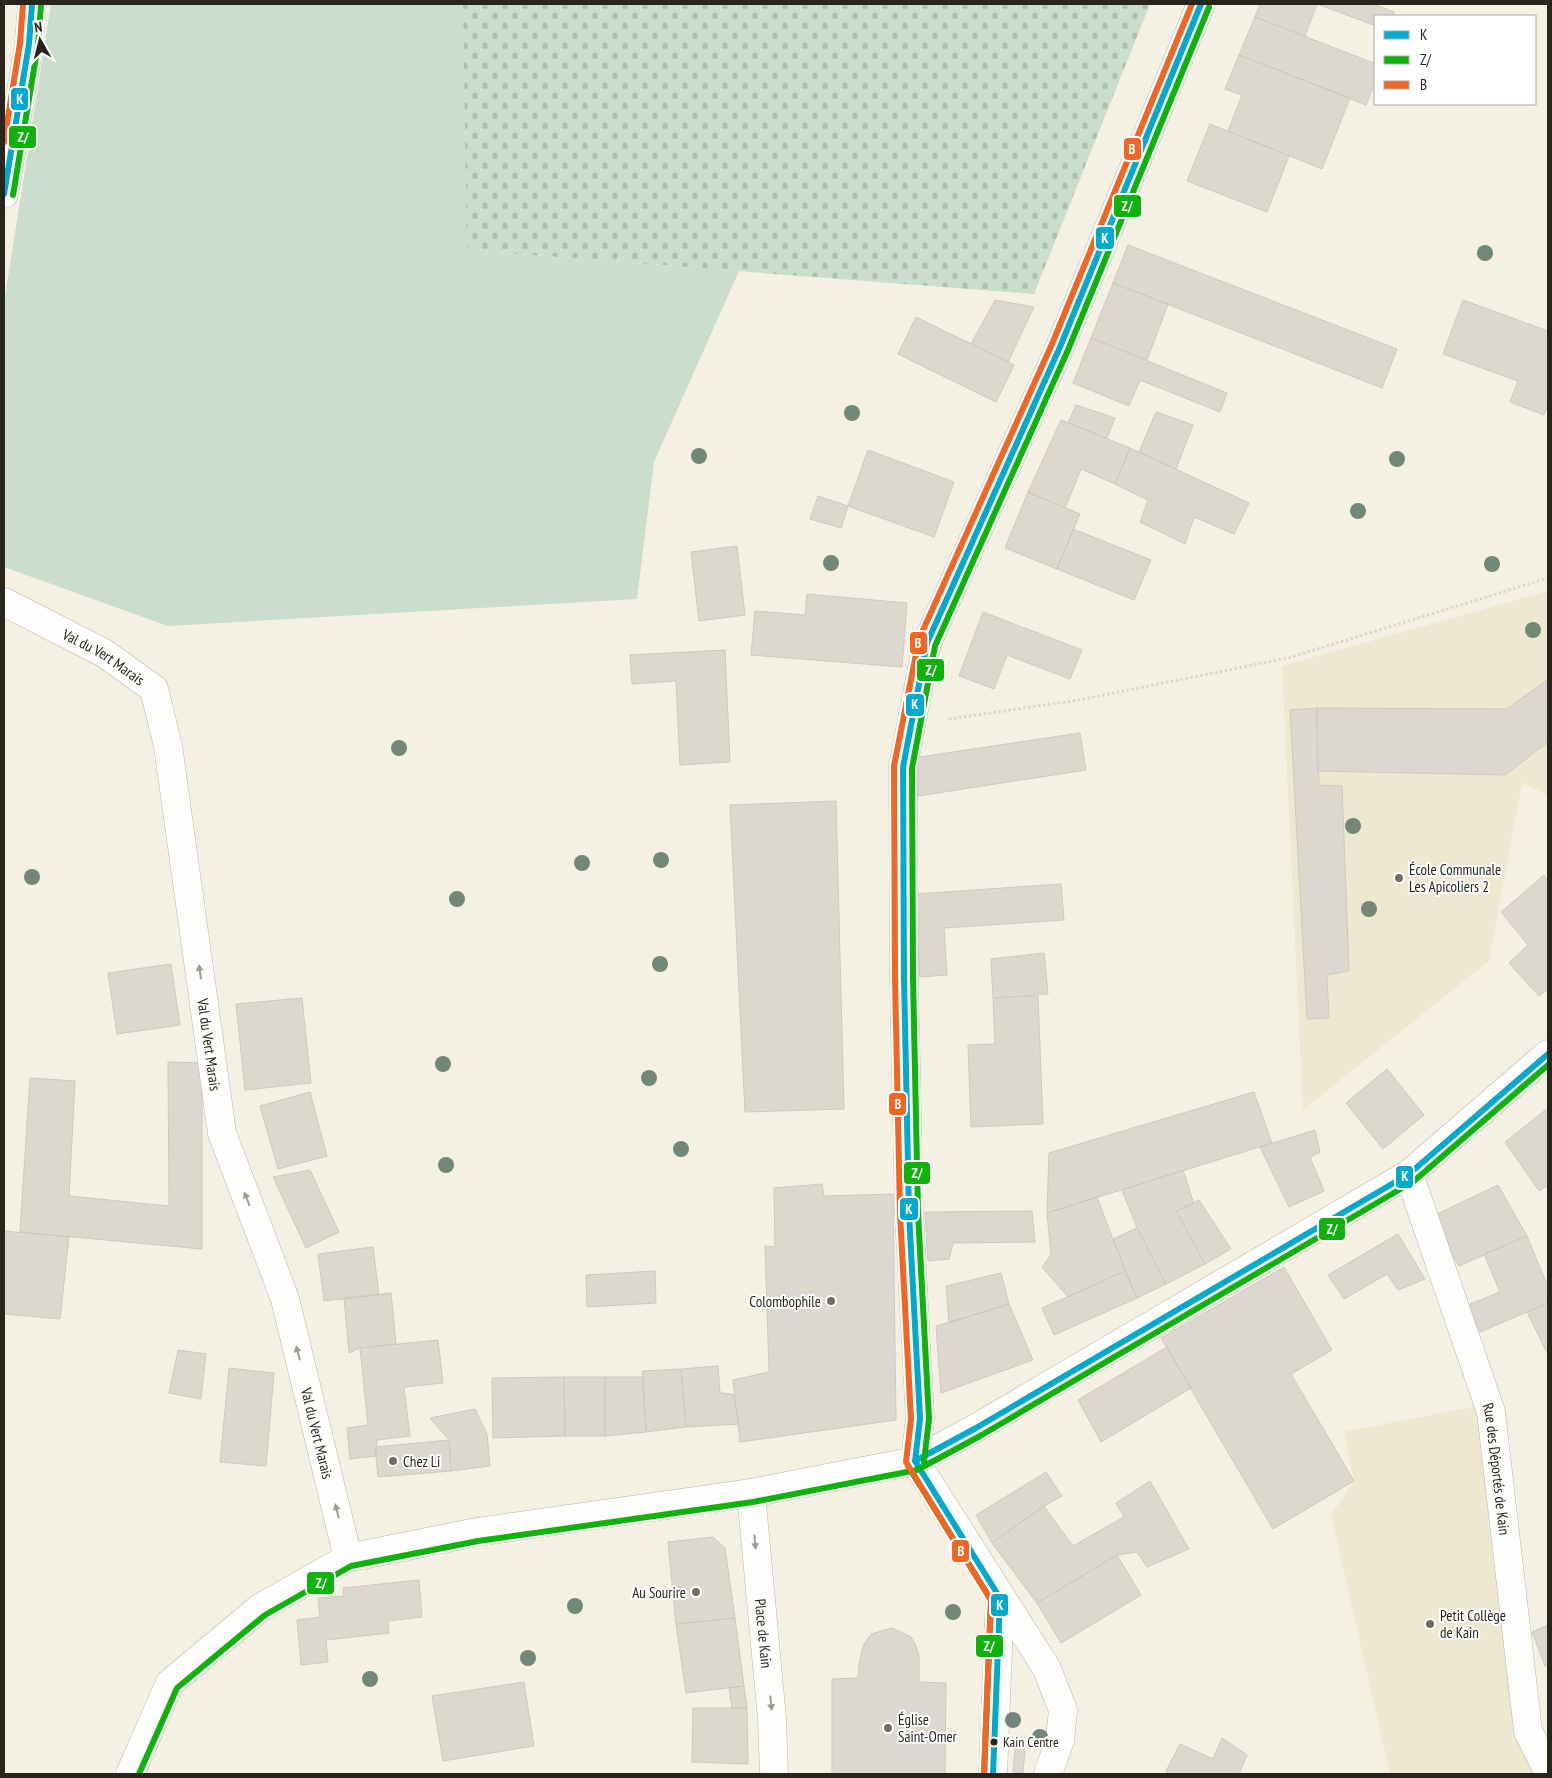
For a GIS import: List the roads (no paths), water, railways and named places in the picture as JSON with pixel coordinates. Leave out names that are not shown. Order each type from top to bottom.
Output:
[{"type":"street","points":[[4,194],[10,119],[29,44],[32,4]]},
{"type":"street","points":[[1048,1774],[1060,1740],[1063,1710],[1047,1669],[1000,1598],[915,1461],[920,1419],[910,1213],[904,978],[903,767],[927,643],[1060,346],[1201,4]]},
{"type":"street","name":"Val du Vert Marais","points":[[4,602],[104,653],[154,689],[168,746],[222,1133],[285,1300],[348,1558]]},
{"type":"street","points":[[130,1774],[170,1683],[260,1608],[348,1558],[477,1532],[751,1493],[915,1461],[993,1418],[1409,1174],[1548,1054]]},
{"type":"street","name":"Rue des Déportés de Kain","points":[[1409,1174],[1491,1412],[1528,1731],[1548,1771]]},
{"type":"street","name":"Place de Kain","points":[[751,1493],[772,1719],[774,1774]]},
{"type":"street","points":[[993,1774],[1000,1598]]},
{"type":"place","name":"École Communale Les Apicoliers 2","points":[[1399,878]]},
{"type":"place","name":"Colombophile","points":[[831,1301]]},
{"type":"place","name":"Chez Li","points":[[393,1461]]},
{"type":"place","name":"Au Sourire","points":[[696,1592]]},
{"type":"place","name":"Petit Collège de Kain","points":[[1430,1624]]},
{"type":"place","name":"Église Saint-Omer","points":[[888,1728]]},
{"type":"place","name":"Kain Centre","points":[[994,1742]]}]
